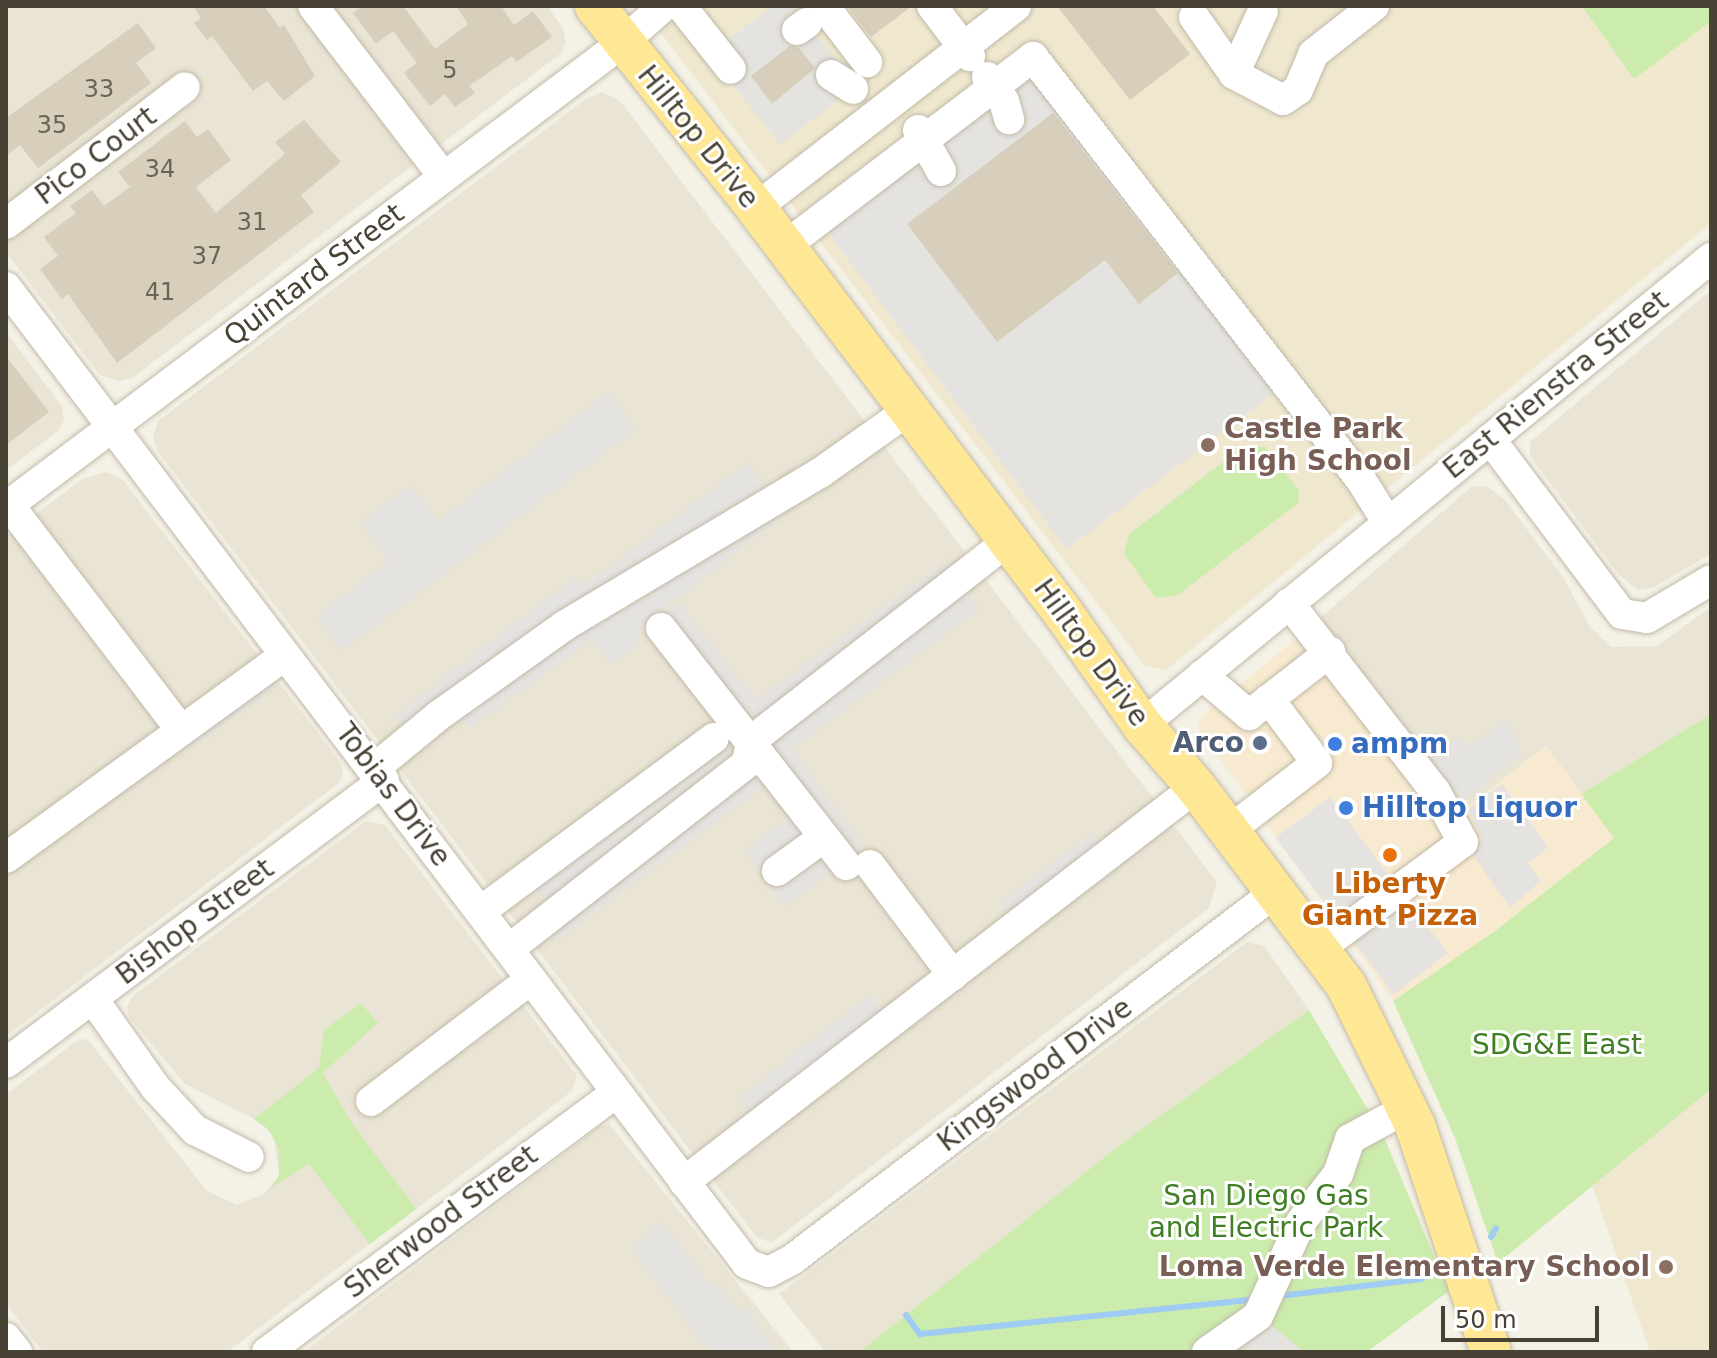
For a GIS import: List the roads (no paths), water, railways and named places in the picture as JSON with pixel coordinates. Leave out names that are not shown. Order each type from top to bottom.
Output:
[{"type":"main road","name":"Hilltop Drive","points":[[595,6],[751,201],[1008,541],[1142,725],[1230,830],[1346,985],[1407,1108],[1491,1352]]},
{"type":"street","points":[[313,6],[443,176]]},
{"type":"street","name":"Quintard Street","points":[[7,506],[622,43],[664,6]]},
{"type":"street","points":[[681,6],[731,69]]},
{"type":"street","points":[[932,6],[972,49],[1009,119]]},
{"type":"street","points":[[751,201],[890,90],[972,49],[1016,6]]},
{"type":"street","points":[[1190,12],[1234,74],[1283,100],[1298,90],[1313,54],[1374,6]]},
{"type":"street","points":[[1234,74],[1267,9]]},
{"type":"street","points":[[1190,12],[1212,25],[1246,22],[1267,9]]},
{"type":"street","points":[[815,16],[890,90],[941,171]]},
{"type":"street","points":[[785,246],[890,90],[972,49],[1033,57],[1361,480],[1388,523]]},
{"type":"street","name":"Pico Court","points":[[6,224],[185,87]]},
{"type":"street","name":"East Rienstra Street","points":[[1142,725],[1711,258]]},
{"type":"street","name":"Tobias Drive","points":[[6,287],[379,774],[747,1264],[769,1272],[793,1259]]},
{"type":"street","name":"Bishop Street","points":[[6,1063],[93,999],[379,774],[438,716],[564,626],[820,473],[909,410]]},
{"type":"street","points":[[1490,439],[1622,614],[1647,618],[1711,580]]},
{"type":"street","points":[[7,506],[181,730]]},
{"type":"street","points":[[509,949],[747,763],[751,741],[1008,541]]},
{"type":"street","points":[[1289,603],[1435,791],[1463,842],[1319,949]]},
{"type":"street","points":[[661,628],[824,837],[858,865],[953,975]]},
{"type":"street","points":[[1202,675],[1249,715],[1330,652]]},
{"type":"street","points":[[6,858],[285,655]]},
{"type":"street","points":[[1230,830],[1317,763],[1269,699]]},
{"type":"street","points":[[481,911],[714,738]]},
{"type":"street","points":[[684,1182],[1196,787]]},
{"type":"street","points":[[777,871],[824,837]]},
{"type":"street","name":"Kingswood Drive","points":[[793,1259],[1277,891]]},
{"type":"street","points":[[371,1101],[531,979]]},
{"type":"street","points":[[93,999],[155,1087],[195,1130],[249,1157]]},
{"type":"street","name":"Sherwood Street","points":[[267,1352],[616,1093]]},
{"type":"street","points":[[1207,1352],[1258,1316],[1301,1222],[1338,1174],[1350,1139],[1407,1108]]},
{"type":"street","points":[[6,1338],[17,1352]]},
{"type":"waterway","points":[[1491,1237],[1496,1228]]},
{"type":"waterway","points":[[1279,1296],[1422,1279]]},
{"type":"waterway","points":[[906,1315],[920,1334],[1256,1299]]},
{"type":"place","name":"Castle Park High School","points":[[1208,445]]},
{"type":"place","name":"Arco","points":[[1260,743]]},
{"type":"place","name":"ampm","points":[[1335,744]]},
{"type":"place","name":"Hilltop Liquor","points":[[1346,808]]},
{"type":"place","name":"Liberty Giant Pizza","points":[[1390,855]]},
{"type":"place","name":"Loma Verde Elementary School","points":[[1666,1267]]},
{"type":"park label","name":"SDG&E East","points":[[1557,1045]]},
{"type":"park label","name":"San Diego Gas and Electric Park","points":[[1266,1212]]}]
